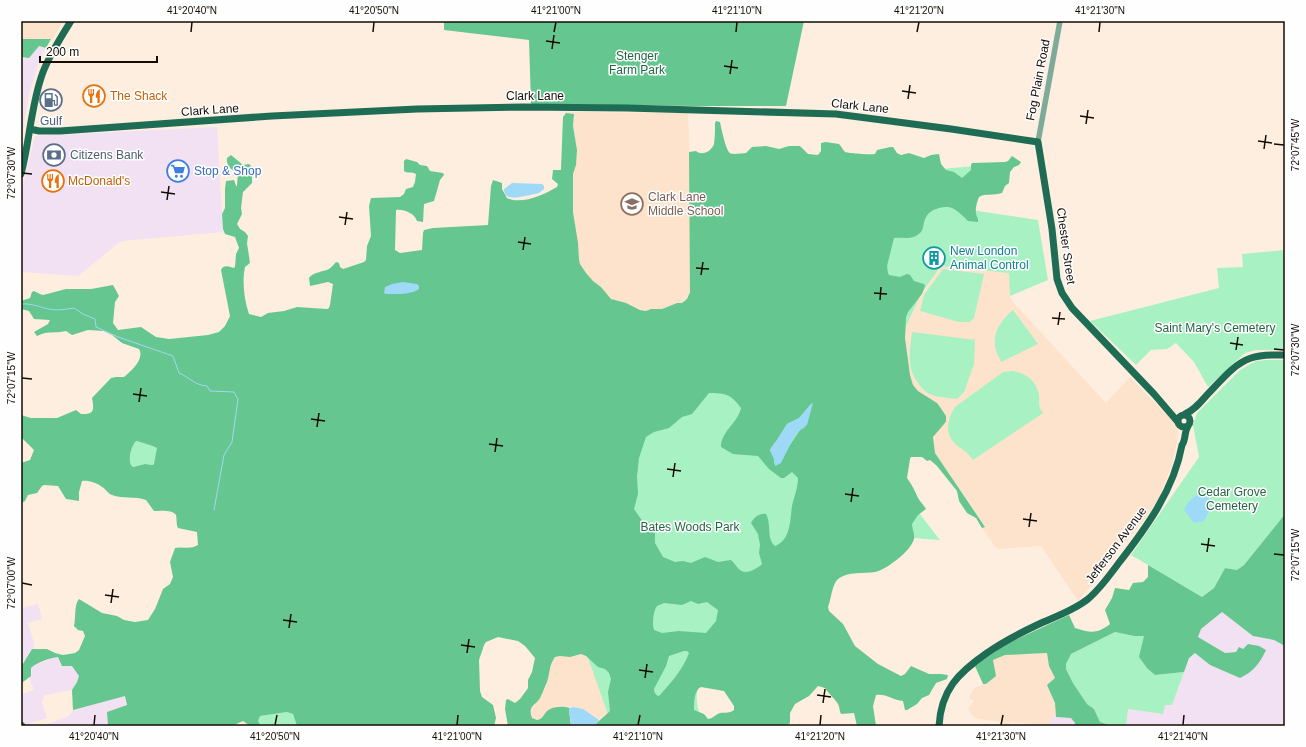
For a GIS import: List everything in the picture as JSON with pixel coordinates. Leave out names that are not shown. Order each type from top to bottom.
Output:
[{"type":"main road","points":[[21,174],[35,101],[43,72],[48,60],[71,21]]},
{"type":"main road","name":"Clark Lane","points":[[30,129],[39,131],[60,131],[274,116],[417,109],[524,107],[627,108],[836,114],[1038,142]]},
{"type":"main road","name":"Chester Street","points":[[1038,142],[1052,229],[1057,279],[1062,293],[1072,308],[1179,423]]},
{"type":"main road","name":"Jefferson Avenue","points":[[1184,414],[1197,406],[1230,373],[1250,358],[1285,355]]},
{"type":"main road","name":"Jefferson Avenue","points":[[939,726],[943,703],[948,690],[962,671],[1010,637],[1068,612],[1098,590],[1161,503],[1175,473],[1189,423],[1197,406]]},
{"type":"main road","name":"Chester Street","points":[[1167,409],[1184,414]]},
{"type":"main road","points":[[1184,414],[1189,416],[1189,423],[1183,427],[1179,423],[1179,417],[1184,414]]},
{"type":"main road","name":"Jefferson Avenue","points":[[1179,423],[1182,445]]},
{"type":"street","name":"Fog Plain Road","points":[[1038,142],[1060,21]]},
{"type":"shaded area","points":[[21,21],[63,21],[53,39],[21,39]]},
{"type":"shaded area","points":[[39,46],[46,48],[40,59],[29,94],[21,142],[21,53]]},
{"type":"shaded area","name":"Clark Lane Middle School","points":[[565,112],[688,113],[691,286],[687,299],[682,303],[677,303],[662,309],[651,309],[646,311],[611,299],[601,287],[593,281],[580,264],[573,212],[573,174],[576,165],[577,150],[573,126],[575,117],[565,114]]},
{"type":"shaded area","points":[[217,127],[223,232],[121,241],[78,276],[21,272],[21,193],[35,136]]},
{"type":"shaded area","points":[[941,266],[1009,273],[1010,296],[1012,301],[1106,403],[1130,377],[1177,425],[1177,442],[1172,465],[1159,497],[1147,516],[1078,601],[1041,546],[997,549],[982,528],[985,526],[935,453],[933,437],[945,423],[946,416],[937,403],[918,391],[913,385],[910,375],[905,338],[906,325],[918,300]]},
{"type":"shaded area","points":[[38,604],[42,619],[28,623],[34,643],[34,649],[30,651],[25,660],[21,661],[21,611],[24,610],[23,608]]},
{"type":"shaded area","points":[[1222,612],[1253,636],[1274,640],[1285,646],[1285,726],[1126,726],[1128,709],[1162,714],[1165,705],[1172,705],[1189,658],[1195,653],[1210,665],[1240,678],[1243,649],[1236,652],[1225,653],[1198,637],[1201,629]]},
{"type":"shaded area","points":[[1018,653],[1027,655],[1047,653],[1049,666],[1055,678],[1047,685],[1055,703],[1056,717],[1051,717],[1050,726],[1012,722],[1006,726],[999,726],[1000,722],[974,718],[968,709],[974,701],[969,698],[975,687],[986,684],[992,660],[1005,655]]},
{"type":"shaded area","points":[[581,654],[590,659],[608,713],[599,719],[587,713],[583,709],[559,706],[547,711],[540,719],[534,720],[532,718],[531,708],[541,696],[547,682],[553,659],[557,656],[570,657]]},
{"type":"shaded area","points":[[58,657],[65,666],[72,666],[79,676],[77,682],[72,690],[45,695],[42,703],[47,718],[25,725],[21,718],[21,695],[34,690],[29,677],[32,673],[31,668],[49,658]]},
{"type":"shaded area","points":[[125,696],[127,705],[107,712],[108,726],[42,726],[69,716],[73,710]]},
{"type":"shaded area","points":[[1051,717],[1071,718],[1075,723],[1074,726],[1050,726]]},
{"type":"green space","name":"Stenger Farm Park","points":[[444,21],[804,21],[786,106],[697,106],[531,104],[529,40],[444,30]]},
{"type":"green space","points":[[21,39],[51,39],[46,48],[39,46],[29,58],[22,57]]},
{"type":"green space","points":[[566,113],[574,114],[573,126],[577,150],[576,165],[573,174],[573,212],[580,264],[593,281],[601,287],[611,299],[646,311],[651,309],[662,309],[677,303],[682,303],[687,299],[690,292],[689,152],[696,151],[704,153],[713,147],[716,121],[720,122],[728,151],[733,154],[746,153],[752,147],[766,146],[779,149],[789,146],[800,146],[808,154],[818,155],[821,151],[821,143],[826,142],[839,144],[845,152],[860,154],[875,154],[877,150],[893,147],[897,153],[901,155],[909,153],[924,158],[939,154],[941,164],[946,170],[954,172],[962,178],[971,170],[972,163],[1005,162],[1012,156],[1021,162],[1010,172],[1009,183],[1005,186],[1002,193],[979,197],[976,208],[978,222],[968,221],[954,209],[947,207],[938,208],[928,214],[924,221],[922,230],[918,235],[911,238],[894,238],[887,266],[889,275],[900,277],[907,274],[910,275],[914,281],[924,284],[925,286],[922,294],[908,312],[906,317],[905,338],[910,375],[913,385],[918,391],[937,403],[946,416],[945,423],[933,437],[935,453],[985,527],[982,528],[976,518],[967,513],[959,501],[957,491],[937,466],[930,460],[927,461],[922,457],[911,457],[907,478],[926,509],[918,515],[912,524],[914,539],[912,544],[898,559],[885,568],[871,573],[846,575],[838,579],[833,588],[828,607],[829,611],[843,624],[855,646],[878,664],[901,676],[905,674],[911,666],[929,674],[948,675],[947,679],[936,683],[929,695],[922,698],[917,704],[907,710],[905,710],[903,701],[883,695],[876,695],[873,706],[876,726],[857,726],[854,713],[841,714],[839,705],[835,700],[825,688],[818,686],[809,696],[795,704],[790,713],[790,723],[786,726],[594,726],[610,711],[608,692],[611,679],[609,673],[605,669],[598,667],[586,656],[581,654],[570,657],[555,657],[542,694],[531,710],[532,718],[537,720],[541,719],[547,711],[552,708],[570,708],[571,726],[508,726],[505,709],[506,700],[508,699],[515,703],[528,688],[528,680],[532,672],[535,658],[525,646],[518,641],[498,637],[486,642],[479,660],[480,691],[482,697],[493,705],[496,718],[494,726],[297,726],[293,714],[287,712],[260,716],[258,721],[261,726],[250,726],[243,721],[232,726],[108,726],[107,712],[127,705],[125,696],[73,710],[72,690],[79,676],[72,666],[62,666],[58,657],[51,658],[37,664],[31,668],[31,676],[23,682],[21,681],[21,667],[32,649],[47,649],[63,655],[75,653],[79,650],[85,636],[83,631],[78,630],[74,626],[77,601],[79,599],[102,613],[117,616],[124,620],[135,622],[148,620],[155,609],[163,589],[170,584],[173,577],[170,562],[175,548],[192,547],[198,545],[197,532],[178,528],[176,515],[174,513],[154,511],[146,500],[112,495],[105,489],[89,481],[82,481],[79,492],[79,501],[66,499],[58,486],[44,485],[37,493],[28,495],[25,501],[21,503],[21,463],[30,460],[34,450],[21,437],[21,415],[31,418],[57,418],[76,410],[81,414],[91,412],[93,408],[92,398],[111,378],[124,377],[130,372],[139,361],[140,353],[139,349],[122,343],[104,331],[88,330],[72,335],[66,331],[45,333],[37,336],[34,332],[48,324],[50,320],[34,319],[29,311],[21,309],[21,301],[30,298],[32,292],[34,291],[43,295],[66,289],[91,289],[113,285],[119,296],[115,302],[113,323],[118,330],[141,327],[156,337],[169,339],[208,335],[219,332],[225,326],[230,316],[221,270],[222,268],[228,266],[233,268],[235,267],[236,254],[239,248],[235,237],[225,234],[223,229],[222,214],[225,208],[226,181],[234,180],[237,186],[238,172],[230,168],[227,163],[227,158],[231,155],[243,165],[249,164],[252,167],[252,183],[243,192],[241,208],[242,214],[237,224],[248,236],[247,243],[250,263],[245,267],[244,285],[249,314],[261,317],[268,313],[284,311],[297,307],[327,309],[330,305],[333,284],[328,282],[310,286],[309,278],[316,273],[329,269],[336,262],[339,263],[340,267],[343,269],[366,260],[367,246],[371,236],[369,206],[371,198],[400,197],[404,194],[406,189],[413,187],[416,174],[404,171],[404,161],[406,159],[417,162],[420,165],[427,166],[430,171],[443,173],[444,175],[440,180],[434,201],[424,204],[423,222],[417,221],[414,216],[408,212],[396,210],[395,250],[400,253],[422,250],[424,230],[433,228],[488,225],[491,186],[493,180],[502,183],[502,189],[507,198],[513,200],[526,200],[557,187],[558,184],[552,179],[553,170],[561,170],[563,117]],"holes":[[[709,393],[719,393],[731,397],[741,408],[737,418],[724,436],[721,447],[733,454],[758,456],[769,469],[781,478],[784,478],[792,472],[798,478],[789,529],[784,539],[780,543],[775,546],[772,543],[766,514],[757,516],[751,523],[758,534],[760,545],[759,553],[762,564],[757,568],[745,572],[739,569],[731,560],[718,562],[705,557],[691,563],[683,561],[675,562],[663,557],[655,543],[655,530],[651,523],[643,522],[634,509],[638,494],[637,476],[639,458],[646,437],[654,432],[669,428],[682,417],[692,414]],[[811,404],[805,427],[800,430],[788,448],[774,464],[774,459],[770,450],[771,448],[787,424],[799,418]],[[136,441],[157,448],[154,464],[145,464],[133,467],[130,459],[130,453]],[[691,601],[698,604],[707,602],[718,610],[716,621],[706,633],[679,631],[662,633],[654,630],[653,618],[657,606],[664,603],[682,605]],[[684,651],[689,653],[676,676],[658,696],[655,694],[654,689],[666,666],[669,656]],[[701,687],[724,691],[734,706],[734,710],[720,713],[708,719],[704,714],[694,710],[697,691]]]},
{"type":"green space","name":"Bates Woods Park","points":[[976,166],[971,210],[1038,220],[1048,280],[1010,296],[1009,273],[941,266],[921,294],[906,326],[888,473],[940,540],[910,537],[847,562],[726,688],[700,682],[697,693],[697,702],[702,721],[681,726],[612,726],[521,467],[774,308],[775,183]]},
{"type":"green space","name":"Saint Mary's Cemetery","points":[[1285,250],[1285,350],[1256,350],[1245,353],[1208,387],[1194,362],[1176,343],[1167,349],[1151,350],[1136,365],[1090,321],[1219,288],[1217,268],[1243,267],[1242,254]]},
{"type":"green space","points":[[943,269],[984,274],[974,318],[970,322],[959,322],[920,311],[924,295]]},
{"type":"green space","points":[[1013,310],[1038,344],[1001,362],[996,352],[996,333],[1001,323]]},
{"type":"green space","points":[[912,332],[975,340],[974,364],[964,392],[957,399],[929,394],[918,383],[914,377],[910,365]]},
{"type":"green space","name":"Cedar Grove Cemetery","points":[[1285,360],[1285,514],[1244,565],[1237,570],[1225,568],[1214,588],[1202,597],[1131,555],[1199,457],[1193,425],[1197,413],[1240,370],[1256,361]]},
{"type":"green space","points":[[1012,371],[1022,373],[1033,381],[1038,390],[1039,406],[1043,413],[973,460],[967,453],[954,443],[951,438],[948,423],[952,412],[955,407],[1003,372]]},
{"type":"green space","points":[[136,441],[154,446],[158,449],[156,461],[152,465],[145,464],[133,467],[131,465],[130,453]]},
{"type":"green space","points":[[1285,514],[1285,646],[1274,640],[1253,636],[1222,612],[1201,629],[1198,637],[1225,653],[1236,652],[1239,647],[1243,649],[1248,644],[1259,646],[1266,650],[1256,667],[1245,676],[1240,678],[1210,665],[1195,653],[1189,658],[1184,672],[1155,675],[1147,668],[1139,657],[1144,636],[1134,636],[1115,632],[1071,654],[1066,664],[1066,669],[1073,683],[1087,704],[1094,709],[1100,722],[1112,726],[1074,726],[1075,723],[1071,718],[1056,717],[1055,703],[1047,685],[1055,678],[1049,666],[1047,653],[1005,655],[993,660],[996,676],[986,684],[983,684],[975,666],[1006,644],[1069,615],[1075,628],[1085,631],[1094,632],[1101,630],[1110,624],[1105,610],[1112,598],[1115,588],[1129,590],[1133,583],[1143,582],[1148,577],[1148,565],[1202,597],[1214,588],[1225,568],[1237,570],[1244,565]]},
{"type":"green space","points":[[1115,632],[1134,636],[1144,636],[1155,675],[1184,672],[1172,705],[1165,705],[1163,714],[1128,709],[1126,726],[1112,726],[1100,722],[1094,709],[1087,704],[1073,683],[1066,669],[1066,664],[1071,654]]},
{"type":"green space","points":[[287,712],[293,714],[297,726],[261,726],[258,721],[260,716]]},
{"type":"water","points":[[512,183],[542,184],[544,189],[539,193],[516,198],[505,194],[504,189]]},
{"type":"water","points":[[403,282],[417,284],[419,289],[403,294],[384,293],[385,287]]},
{"type":"water","points":[[813,403],[807,425],[794,437],[781,463],[775,466],[770,450],[771,448],[787,424],[799,418]]},
{"type":"water","points":[[1197,495],[1209,498],[1211,508],[1204,521],[1194,523],[1184,510],[1189,501]]},
{"type":"water","points":[[573,707],[583,709],[599,720],[594,726],[571,726],[569,710]]},
{"type":"waterway","points":[[21,304],[56,310],[74,308],[95,319],[96,327],[118,337],[173,356],[179,373],[196,383],[207,386],[210,391],[234,392],[238,399],[232,442],[224,455],[214,510]]},
{"type":"place","name":"The Shack","points":[[94,96]]},
{"type":"place","name":"Gulf","points":[[51,100]]},
{"type":"place","name":"Citizens Bank","points":[[54,155]]},
{"type":"place","name":"Stop & Shop","points":[[178,171]]},
{"type":"place","name":"McDonald's","points":[[53,181]]},
{"type":"place","name":"Clark Lane Middle School","points":[[632,204]]},
{"type":"place","name":"New London Animal Control","points":[[934,258]]}]
